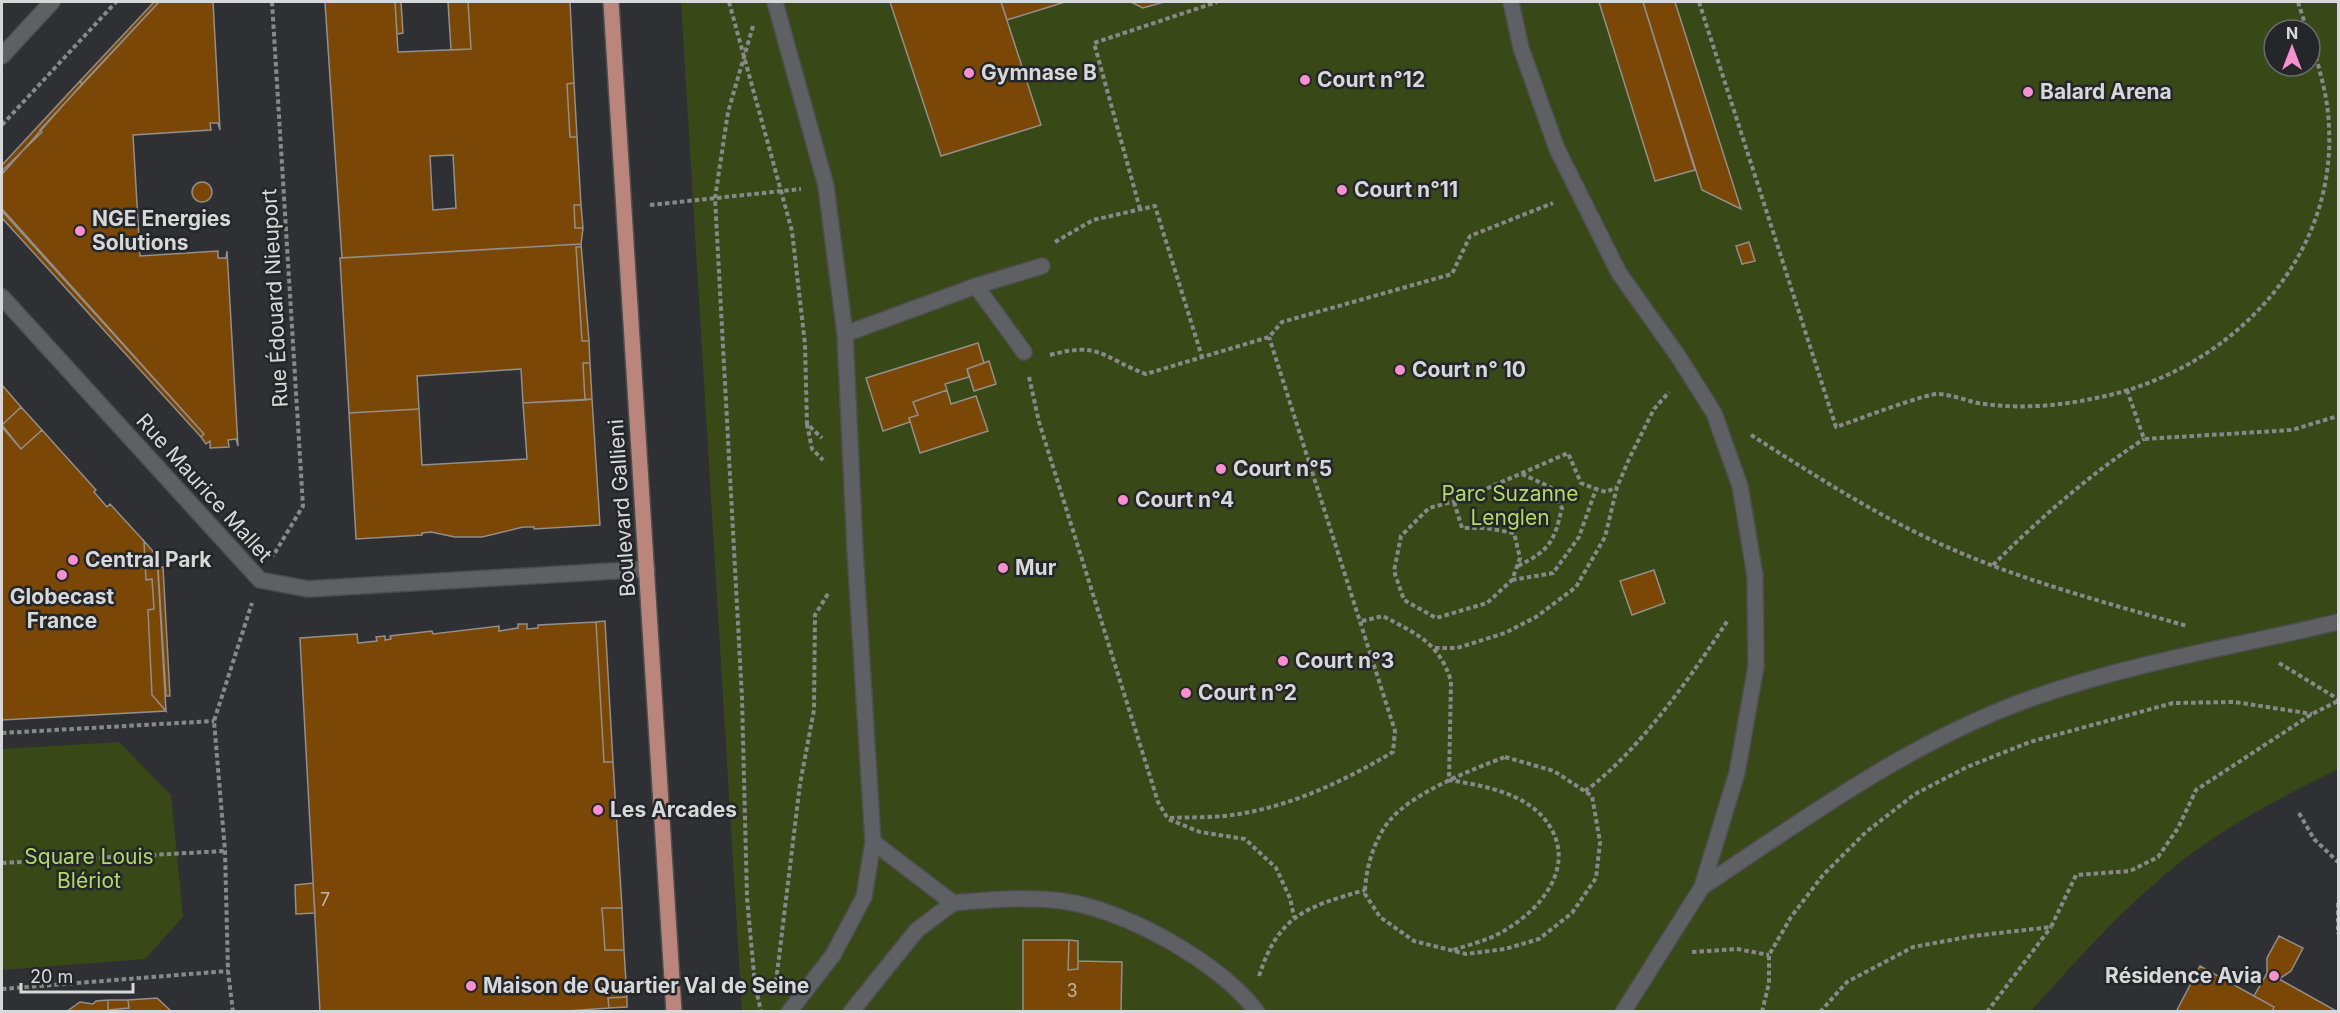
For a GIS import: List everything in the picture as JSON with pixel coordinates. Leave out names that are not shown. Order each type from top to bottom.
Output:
[{"type":"main road","name":"Boulevard Gallieni","points":[[611,2],[674,1011]]},
{"type":"street","points":[[2,56],[52,2]]},
{"type":"street","points":[[775,2],[826,186],[845,334],[855,550],[873,842],[864,897],[833,955],[789,1011]]},
{"type":"street","points":[[1511,2],[1521,48],[1557,149],[1619,273],[1688,371],[1714,413],[1740,486],[1755,576],[1756,666],[1737,773],[1702,887],[1623,1011]]},
{"type":"street","points":[[845,334],[976,286],[1042,266]]},
{"type":"street","points":[[976,286],[1024,352]]},
{"type":"street","name":"Rue Maurice Mallet","points":[[2,297],[260,580],[308,589],[647,569]]},
{"type":"street","points":[[1702,887],[1920,746],[2036,696],[2096,677],[2338,622]]},
{"type":"street","points":[[873,842],[952,903]]},
{"type":"street","points":[[851,1011],[917,930],[952,903],[1024,897],[1065,901],[1103,911],[1143,927],[1179,946],[1244,994],[1254,1007]]},
{"type":"path","points":[[2,124],[116,2]]},
{"type":"path","name":"Rue Édouard Nieuport","points":[[214,721],[260,580],[303,506],[272,2]]},
{"type":"path","points":[[729,2],[792,231],[806,344],[807,424],[853,470]]},
{"type":"path","points":[[1140,209],[1094,43],[1217,2]]},
{"type":"path","points":[[1699,2],[1836,427],[1938,394],[1987,404],[2038,406],[2098,398],[2127,390],[2183,367],[2234,334],[2279,288],[2302,251],[2321,201],[2329,148],[2322,77]]},
{"type":"path","points":[[2298,2],[2303,18]]},
{"type":"path","points":[[754,20],[728,112],[715,198],[742,698],[747,898],[755,985],[761,1011]]},
{"type":"path","points":[[623,208],[826,186]]},
{"type":"path","points":[[1024,352],[1046,357],[1073,349],[1096,349],[1127,367],[1146,374],[1269,338],[1282,322],[1452,274],[1470,236],[1579,193]]},
{"type":"path","points":[[1042,266],[1056,241],[1093,219],[1155,206],[1202,357]]},
{"type":"path","points":[[1168,819],[1239,814],[1300,797],[1355,775],[1393,752],[1395,731],[1362,621],[1269,338]]},
{"type":"path","points":[[1435,648],[1457,648],[1505,633],[1536,617],[1576,587],[1605,537],[1617,487],[1654,409],[1688,371]]},
{"type":"path","points":[[1030,388],[1136,737],[1158,802],[1168,819],[1200,832],[1245,839],[1276,868],[1290,898],[1294,916]]},
{"type":"path","points":[[2127,390],[2144,439]]},
{"type":"path","points":[[1714,413],[1866,506],[1936,542],[1993,565],[2190,627]]},
{"type":"path","points":[[1993,565],[2027,531],[2113,459],[2144,439],[2292,430],[2338,416]]},
{"type":"path","points":[[1454,502],[1462,528],[1486,528],[1515,533],[1520,558],[1512,580],[1487,603],[1436,618],[1404,600],[1394,572],[1401,536],[1429,508],[1454,502],[1568,453],[1581,483],[1606,492],[1617,487]]},
{"type":"path","points":[[1517,566],[1537,556],[1555,537],[1562,508],[1550,487],[1521,474]]},
{"type":"path","points":[[1512,580],[1553,573],[1579,537],[1596,489]]},
{"type":"path","points":[[774,991],[800,784],[814,710],[815,615],[855,550]]},
{"type":"path","points":[[1362,621],[1383,616],[1435,648],[1446,665],[1451,681],[1449,780]]},
{"type":"path","points":[[1585,791],[1611,773],[1705,656],[1730,616]]},
{"type":"path","points":[[2247,644],[2338,700]]},
{"type":"path","points":[[1987,1011],[2051,927],[2076,875],[2130,871],[2158,857],[2178,828],[2196,790],[2312,714],[2338,700]]},
{"type":"path","points":[[1762,1011],[1769,983],[1769,955],[1791,917],[1823,875],[1866,832],[1915,794],[1967,767],[2030,742],[2173,703],[2235,702],[2312,714]]},
{"type":"path","points":[[2,733],[214,721],[225,851],[228,971],[233,1011]]},
{"type":"path","points":[[1505,757],[1554,771],[1585,791],[1592,796],[1600,842],[1596,878],[1572,913],[1539,939],[1505,949],[1466,954],[1414,941],[1380,916],[1365,894],[1372,854],[1390,820],[1417,799],[1449,780],[1505,757]]},
{"type":"path","points":[[1449,780],[1510,795],[1542,816],[1560,850],[1555,877],[1542,901],[1500,933],[1452,950]]},
{"type":"path","points":[[2299,813],[2314,839],[2338,862]]},
{"type":"path","points":[[2,863],[225,851]]},
{"type":"path","points":[[1254,1007],[1268,949],[1294,916],[1332,900],[1365,890]]},
{"type":"path","points":[[2338,903],[2338,934]]},
{"type":"path","points":[[1820,1011],[1847,982],[1913,947],[1973,936],[2051,927]]},
{"type":"path","points":[[1661,952],[1737,949],[1769,955]]},
{"type":"path","points":[[2,989],[228,971]]},
{"type":"green space","name":"Parc Suzanne Lenglen","points":[[681,2],[2338,2],[2338,769],[2218,835],[2178,864],[2112,924],[2031,1011],[742,1011]]},
{"type":"green space","name":"Square Louis Blériot","points":[[119,742],[171,795],[183,917],[145,959],[2,970],[2,749]]},
{"type":"building","points":[[154,2],[159,2],[82,84],[80,81]]},
{"type":"building","name":"NGE Energies Solutions","points":[[159,2],[213,2],[220,130],[218,123],[210,123],[211,130],[133,135],[140,256],[218,251],[218,258],[226,258],[227,251],[238,446],[236,439],[228,440],[229,447],[210,448],[210,441],[206,444],[201,437],[204,434],[2,211],[2,171],[42,132],[40,130]]},
{"type":"building","points":[[325,2],[395,2],[398,52],[471,49],[468,2],[570,2],[574,83],[567,84],[570,137],[577,137],[581,205],[574,205],[575,228],[583,228],[581,244],[342,258]],"holes":[[[453,155],[456,208],[433,210],[430,156]]]},
{"type":"building","points":[[395,2],[401,2],[403,33],[397,34]]},
{"type":"building","points":[[448,2],[468,2],[471,49],[451,50]]},
{"type":"building","name":"Gymnase B","points":[[890,2],[1001,2],[1041,125],[941,156]]},
{"type":"building","points":[[1001,2],[1065,2],[1007,20]]},
{"type":"building","points":[[1131,2],[1164,2],[1143,8]]},
{"type":"building","points":[[1599,2],[1643,2],[1695,170],[1655,181]]},
{"type":"building","points":[[1643,2],[1675,2],[1741,209],[1702,190]]},
{"type":"building","points":[[80,81],[82,84],[3,173],[2,165]]},
{"type":"building","points":[[574,83],[577,137],[570,137],[567,84]]},
{"type":"building","points":[[202,182],[209,185],[212,192],[209,199],[202,202],[195,199],[192,192],[195,185]]},
{"type":"building","points":[[574,205],[581,205],[583,228],[575,228]]},
{"type":"building","points":[[3,210],[204,434],[201,437],[2,218]]},
{"type":"building","points":[[1749,242],[1755,261],[1742,264],[1736,246]]},
{"type":"building","points":[[581,244],[581,247],[576,247],[582,341],[589,341],[590,363],[583,363],[585,400],[523,403],[521,369],[417,376],[419,409],[349,413],[340,258]]},
{"type":"building","points":[[581,244],[589,341],[582,341],[576,247],[581,247]]},
{"type":"building","points":[[978,343],[984,363],[967,369],[969,377],[945,384],[947,390],[913,402],[918,415],[909,418],[910,422],[883,431],[866,378]]},
{"type":"building","points":[[989,361],[996,384],[974,391],[967,369]]},
{"type":"building","points":[[583,363],[590,363],[592,399],[585,400]]},
{"type":"building","points":[[2,385],[21,407],[2,425]]},
{"type":"building","points":[[947,390],[951,404],[976,396],[988,431],[920,453],[909,418],[918,415],[913,402]]},
{"type":"building","points":[[592,399],[600,525],[534,529],[534,527],[523,527],[482,537],[455,537],[431,532],[422,533],[422,535],[356,539],[349,413],[419,409],[422,465],[527,459],[523,403]]},
{"type":"building","points":[[21,407],[42,430],[21,449],[2,425]]},
{"type":"building","name":"Central Park","points":[[2,427],[21,449],[42,430],[96,490],[94,492],[107,507],[110,504],[144,541],[146,580],[152,579],[154,609],[148,610],[152,695],[166,711],[2,720]]},
{"type":"building","points":[[144,541],[157,556],[166,711],[152,695],[148,610],[154,609],[152,579],[146,580]]},
{"type":"building","points":[[163,567],[170,696],[166,696],[158,568]]},
{"type":"building","points":[[1654,570],[1665,603],[1632,615],[1620,581]]},
{"type":"building","points":[[605,621],[613,762],[604,762],[596,622]]},
{"type":"building","points":[[596,622],[604,762],[613,762],[622,908],[602,908],[605,950],[624,950],[627,997],[608,998],[609,1008],[552,1012],[320,1012],[300,638],[357,634],[358,643],[377,641],[376,637],[385,636],[385,640],[391,639],[390,636],[432,631],[433,634],[499,626],[499,631],[518,628],[518,624],[527,624],[527,629],[538,628],[538,625]]},
{"type":"building","points":[[313,883],[315,913],[296,914],[295,885]]},
{"type":"building","points":[[602,908],[622,908],[624,950],[605,950]]},
{"type":"building","name":"Résidence Avia","points":[[2279,936],[2303,948],[2291,971],[2279,979],[2338,1012],[2272,1012],[2274,1007],[2254,996],[2267,973],[2267,958]]},
{"type":"building","points":[[1023,940],[1069,940],[1068,970],[1078,969],[1078,961],[1122,962],[1121,1012],[1023,1012]]},
{"type":"building","points":[[1069,940],[1078,941],[1078,969],[1068,970]]},
{"type":"building","points":[[2200,966],[2274,1007],[2272,1012],[2176,1012]]},
{"type":"building","points":[[627,997],[627,1007],[609,1008],[608,998]]},
{"type":"building","points":[[157,998],[172,1012],[66,1012],[80,1002],[93,1004],[96,1001],[108,1000],[108,1010],[129,1008],[128,1000]]},
{"type":"building","points":[[108,1000],[128,1000],[129,1008],[108,1010]]},
{"type":"place","name":"Gymnase B","points":[[969,73]]},
{"type":"place","name":"Court n°12","points":[[1305,80]]},
{"type":"place","name":"Balard Arena","points":[[2028,92]]},
{"type":"place","name":"Court n°11","points":[[1342,190]]},
{"type":"place","name":"NGE Energies Solutions","points":[[80,231]]},
{"type":"place","name":"Court n° 10","points":[[1400,370]]},
{"type":"place","name":"Court n°5","points":[[1221,469]]},
{"type":"place","name":"Court n°4","points":[[1123,500]]},
{"type":"place","name":"Central Park","points":[[73,560]]},
{"type":"place","name":"Mur","points":[[1003,568]]},
{"type":"place","name":"Globecast France","points":[[62,575]]},
{"type":"place","name":"Court n°3","points":[[1283,661]]},
{"type":"place","name":"Court n°2","points":[[1186,693]]},
{"type":"place","name":"Les Arcades","points":[[598,810]]},
{"type":"place","name":"Résidence Avia","points":[[2274,976]]},
{"type":"place","name":"Maison de Quartier Val de Seine","points":[[471,986]]}]
